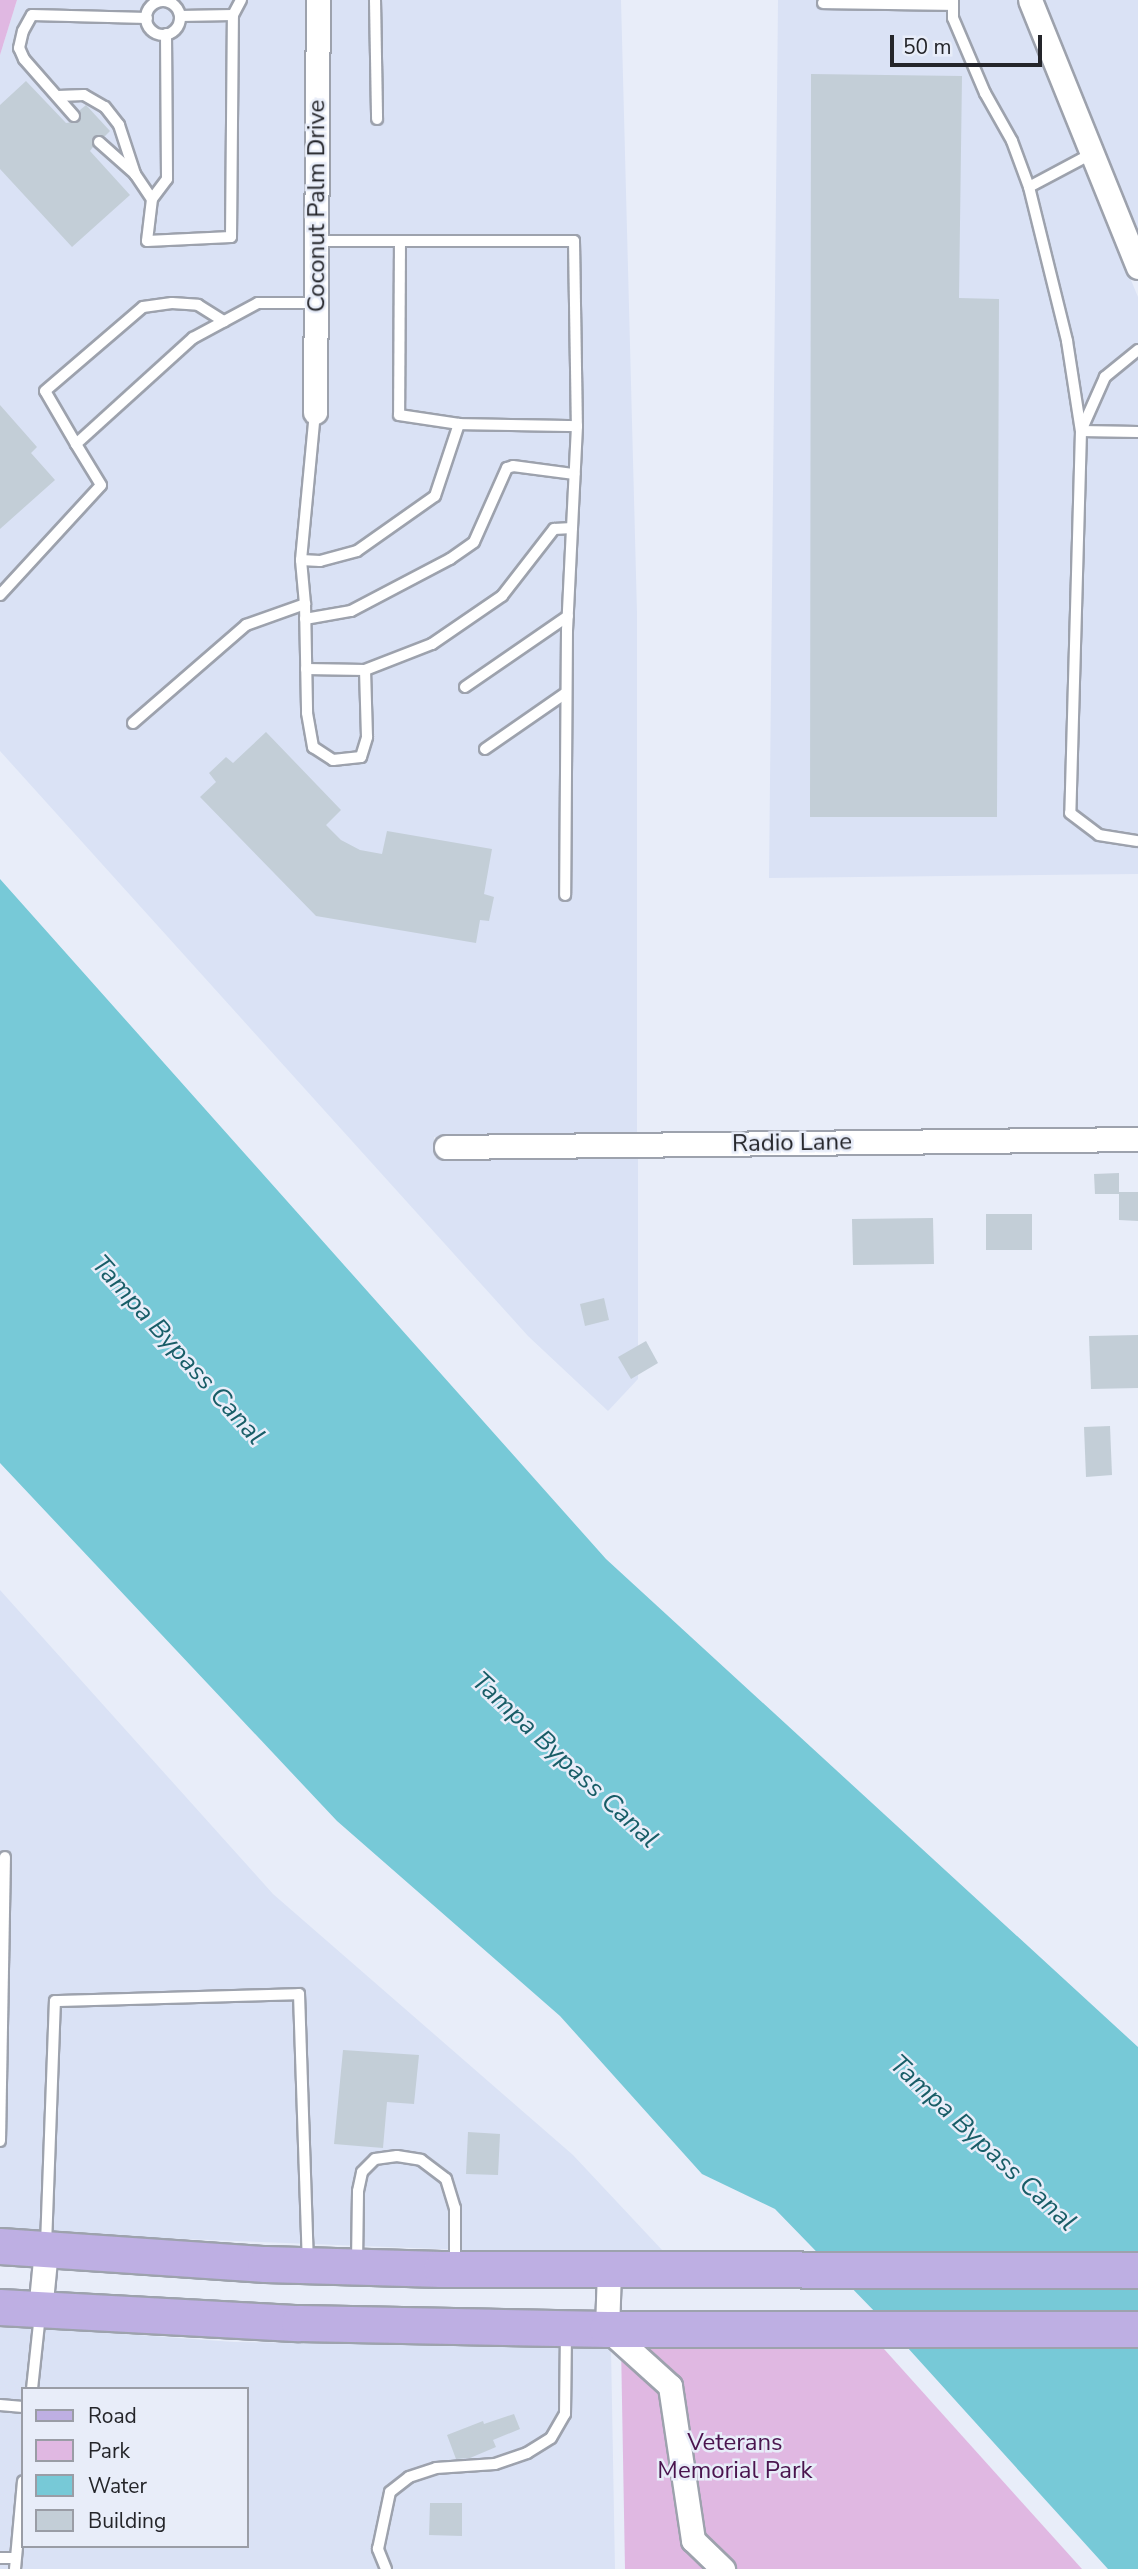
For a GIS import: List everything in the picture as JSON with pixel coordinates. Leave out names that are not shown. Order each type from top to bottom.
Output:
[{"type":"main road","points":[[0,2246],[357,2267],[1138,2270]]},
{"type":"main road","points":[[0,2307],[299,2323],[566,2329],[1138,2329]]},
{"type":"street","name":"Coconut Palm Drive","points":[[315,412],[318,0]]},
{"type":"street","points":[[1030,0],[1138,267]]},
{"type":"street","name":"Radio Lane","points":[[446,1147],[1138,1139]]},
{"type":"street","points":[[40,2311],[46,2250]]},
{"type":"street","points":[[609,2270],[607,2329],[670,2386],[693,2540],[723,2569]]},
{"type":"lane","points":[[166,34],[167,179],[152,199],[147,241],[231,237],[233,15],[241,0]]},
{"type":"lane","points":[[375,0],[377,119]]},
{"type":"lane","points":[[164,1],[174,5],[180,16],[176,29],[166,34],[152,30],[147,18],[153,4],[164,1]]},
{"type":"lane","points":[[823,3],[953,2],[953,18],[985,93],[1012,141],[1029,187],[1067,341],[1081,431],[1070,813],[1099,835],[1138,841]]},
{"type":"lane","points":[[74,116],[24,59],[19,48],[23,31],[32,15],[147,18]]},
{"type":"lane","points":[[180,16],[233,15]]},
{"type":"lane","points":[[58,96],[84,95],[105,107],[119,125],[135,174]]},
{"type":"lane","points":[[99,142],[135,174],[152,199]]},
{"type":"lane","points":[[1029,187],[1091,154]]},
{"type":"lane","points":[[316,241],[574,241],[577,426],[568,615],[565,895]]},
{"type":"lane","points":[[400,241],[399,415],[459,424],[577,426]]},
{"type":"lane","points":[[0,595],[101,485],[45,391],[144,307],[172,303],[198,305],[225,321]]},
{"type":"lane","points":[[76,444],[193,338],[258,303],[316,303]]},
{"type":"lane","points":[[1081,431],[1105,377],[1138,350]]},
{"type":"lane","points":[[315,412],[301,560],[305,604],[307,713],[313,747],[333,760],[361,757],[367,737],[365,670]]},
{"type":"lane","points":[[301,560],[320,561],[357,551],[435,496],[459,424]]},
{"type":"lane","points":[[1081,431],[1138,432]]},
{"type":"lane","points":[[305,620],[351,611],[450,559],[474,542],[507,468],[513,466],[574,474]]},
{"type":"lane","points":[[306,669],[365,670],[432,644],[502,596],[555,529],[572,528]]},
{"type":"lane","points":[[133,723],[246,625],[305,604]]},
{"type":"lane","points":[[465,687],[568,615]]},
{"type":"lane","points":[[485,749],[566,694]]},
{"type":"lane","points":[[0,2141],[5,1857]]},
{"type":"lane","points":[[46,2250],[55,2001],[299,1994],[309,2265]]},
{"type":"lane","points":[[357,2267],[358,2191],[362,2172],[375,2159],[397,2156],[421,2160],[446,2179],[455,2208],[455,2269]]},
{"type":"lane","points":[[32,2387],[40,2311]]},
{"type":"lane","points":[[386,2569],[378,2549],[390,2491],[409,2477],[436,2468],[495,2464],[527,2453],[551,2438],[565,2414],[566,2329]]},
{"type":"lane","points":[[0,2405],[21,2407]]},
{"type":"lane","points":[[0,2558],[15,2563],[21,2502]]},
{"type":"shaded area","points":[[17,0],[306,0],[304,422],[327,422],[329,0],[621,0],[637,613],[637,1134],[434,1137],[435,1157],[638,1155],[638,1379],[608,1411],[528,1336],[0,751],[0,55]]},
{"type":"shaded area","points":[[778,0],[1019,0],[1019,9],[1138,297],[1138,874],[769,878]]},
{"type":"shaded area","points":[[1042,0],[1138,0],[1138,236],[1042,3]]},
{"type":"shaded area","points":[[0,1590],[273,1894],[573,2155],[662,2250],[515,2252],[58,2234],[0,2228]]},
{"type":"shaded area","points":[[0,2325],[234,2342],[611,2348],[615,2569],[0,2569]]},
{"type":"green space","points":[[0,0],[17,0],[0,55]]},
{"type":"green space","name":"Veterans Memorial Park","points":[[621,2344],[884,2349],[1082,2569],[625,2569]]},
{"type":"water","name":"Tampa Bypass Canal","points":[[0,879],[606,1559],[1138,2047],[1138,2569],[1108,2569],[878,2315],[775,2209],[702,2174],[560,2016],[337,1821],[0,1463]]},
{"type":"building","points":[[811,74],[962,76],[959,298],[999,299],[997,817],[810,817]]},
{"type":"building","points":[[26,81],[66,123],[80,121],[80,110],[86,105],[110,131],[105,136],[94,136],[90,151],[130,195],[72,247],[0,169],[0,105]]},
{"type":"building","points":[[0,405],[37,447],[31,453],[55,480],[0,529]]},
{"type":"building","points":[[266,732],[341,810],[326,825],[341,840],[360,850],[382,854],[387,831],[492,849],[484,894],[494,897],[489,921],[480,920],[476,943],[316,916],[200,797],[216,782],[209,773],[226,757],[233,763]]},
{"type":"building","points":[[1119,1173],[1119,1194],[1095,1194],[1094,1174]]},
{"type":"building","points":[[1119,1192],[1138,1192],[1138,1221],[1119,1220]]},
{"type":"building","points":[[986,1214],[1032,1214],[1032,1250],[986,1250]]},
{"type":"building","points":[[933,1218],[934,1264],[853,1265],[852,1219]]},
{"type":"building","points":[[604,1298],[609,1320],[585,1326],[580,1304]]},
{"type":"building","points":[[1138,1335],[1138,1388],[1091,1389],[1089,1336]]},
{"type":"building","points":[[646,1341],[658,1363],[631,1379],[618,1357]]},
{"type":"building","points":[[1110,1426],[1112,1475],[1086,1477],[1084,1427]]},
{"type":"building","points":[[343,2050],[419,2055],[414,2104],[387,2102],[383,2148],[334,2144]]},
{"type":"building","points":[[468,2132],[500,2134],[498,2175],[466,2174]]},
{"type":"building","points":[[514,2414],[520,2429],[493,2440],[496,2447],[470,2458],[456,2459],[447,2435],[483,2421],[484,2424]]},
{"type":"building","points":[[430,2503],[462,2503],[462,2536],[429,2535]]}]
